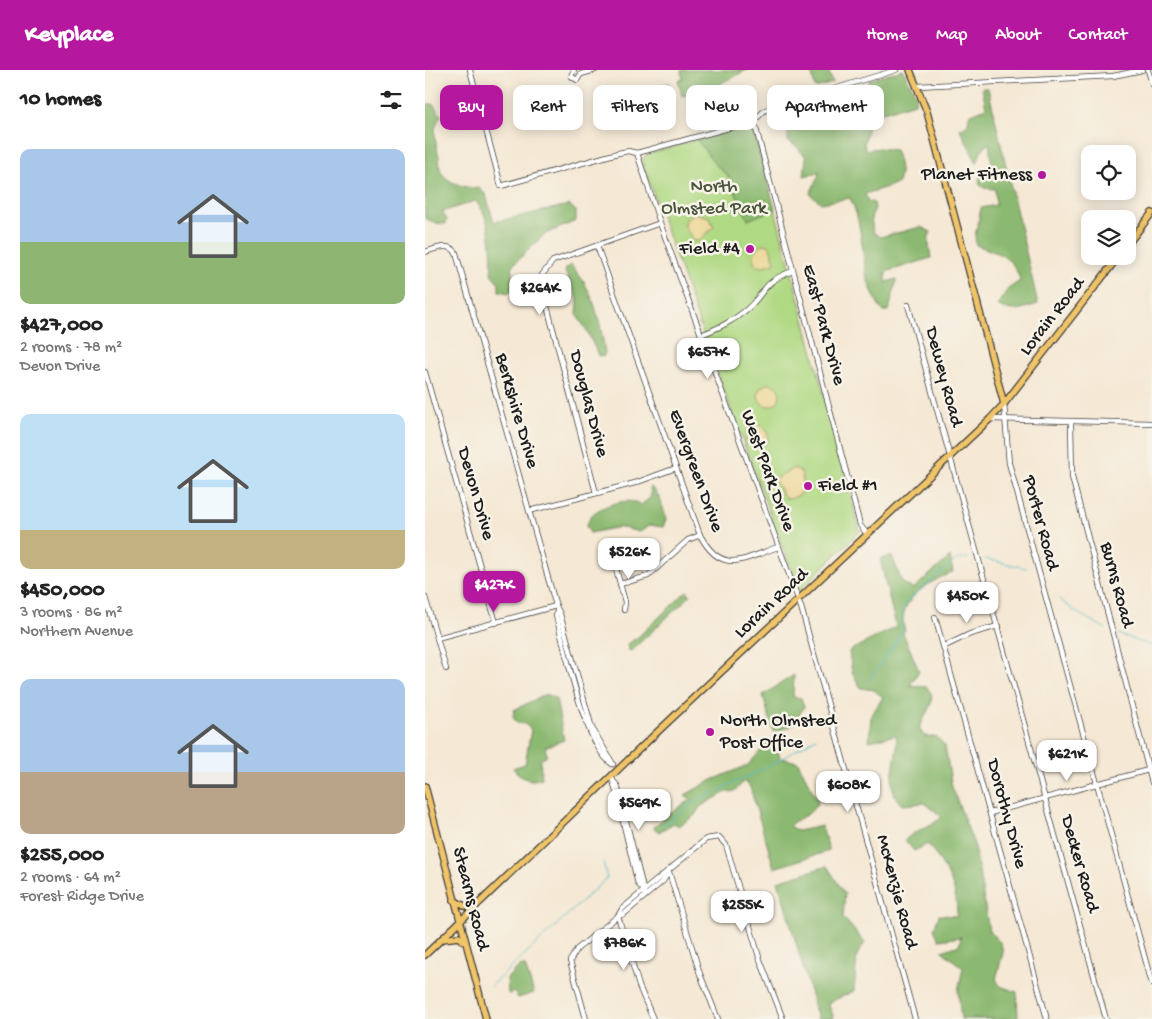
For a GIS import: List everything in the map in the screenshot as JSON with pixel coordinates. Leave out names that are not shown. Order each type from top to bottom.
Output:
[{"type":"main road","name":"Porter Road","points":[[910,70],[918,86],[1005,404]]},
{"type":"main road","points":[[1136,233],[1152,213]]},
{"type":"main road","name":"Lorain Road","points":[[425,955],[479,902],[613,779],[618,770],[1005,404],[1112,265]]},
{"type":"main road","name":"Stearns Road","points":[[425,786],[486,1019]]},
{"type":"main road","points":[[454,900],[464,906],[475,905],[479,902]]},
{"type":"main road","points":[[440,940],[456,936],[465,942]]},
{"type":"street","points":[[469,70],[501,186],[618,153],[628,151],[637,154],[722,130]]},
{"type":"street","points":[[581,74],[574,70],[571,74],[573,79],[578,79],[581,74],[595,70]]},
{"type":"street","points":[[757,118],[765,110],[896,70]]},
{"type":"street","points":[[918,86],[1113,76],[1141,70]]},
{"type":"street","points":[[1148,70],[1152,84]]},
{"type":"street","name":"East Park Drive","points":[[756,130],[859,520],[867,534]]},
{"type":"street","name":"West Park Drive","points":[[637,154],[660,224],[798,600]]},
{"type":"street","name":"Douglas Drive","points":[[596,493],[541,283],[541,275],[553,261],[660,224]]},
{"type":"street","name":"Berkshire Drive","points":[[425,252],[448,246],[454,248],[456,253],[556,608],[556,616],[590,728],[602,751],[618,770]]},
{"type":"street","name":"Evergreen Drive","points":[[597,246],[700,535],[709,551],[721,560],[735,562],[778,547]]},
{"type":"street","points":[[701,335],[729,324],[748,309],[769,282],[793,271]]},
{"type":"street","name":"Dewey Road","points":[[908,305],[950,458]]},
{"type":"street","name":"Devon Drive","points":[[425,372],[496,623]]},
{"type":"street","name":"Porter Road","points":[[1005,404],[1009,462],[1152,984]]},
{"type":"street","points":[[990,419],[1152,424]]},
{"type":"street","name":"Burns Road","points":[[1071,423],[1072,477],[1150,769],[1152,784]]},
{"type":"street","name":"Decker Road","points":[[950,458],[1106,1019]]},
{"type":"street","points":[[529,511],[596,493],[676,468]]},
{"type":"street","points":[[620,584],[648,576],[688,540],[700,535]]},
{"type":"street","points":[[612,554],[620,584],[624,610]]},
{"type":"street","points":[[425,597],[446,670]]},
{"type":"street","name":"McKenzie Road","points":[[798,600],[915,1019]]},
{"type":"street","points":[[437,638],[556,608]]},
{"type":"street","name":"Dorothy Drive","points":[[935,617],[945,646],[1047,1019]]},
{"type":"street","points":[[945,646],[970,634],[998,626]]},
{"type":"street","points":[[991,813],[1150,769]]},
{"type":"street","points":[[613,779],[613,787],[638,884],[645,896]]},
{"type":"street","points":[[586,1019],[570,961],[577,949],[617,916],[643,890],[669,872],[706,839],[719,837],[726,845],[759,957],[778,1000],[783,1019]]},
{"type":"street","points":[[617,916],[624,914],[663,881],[669,872]]},
{"type":"street","points":[[669,872],[700,974],[718,1019]]},
{"type":"street","points":[[617,916],[639,986],[653,1019]]},
{"type":"green space","points":[[747,70],[719,85],[686,85],[686,95],[682,96],[678,81],[683,79],[681,71]]},
{"type":"green space","points":[[811,70],[828,70],[833,83],[814,85]]},
{"type":"green space","points":[[903,70],[916,95],[915,103],[884,112],[884,85],[870,85],[869,80]]},
{"type":"green space","points":[[982,88],[988,88],[1038,304],[1017,310],[997,305],[1008,289],[1020,281],[1014,266],[1004,257],[976,245],[975,236],[981,208],[996,205],[995,189],[984,188],[979,184],[980,175],[988,170],[993,174],[989,143],[981,151],[977,163],[960,129],[968,124],[969,115],[986,108]]},
{"type":"green space","points":[[425,104],[433,104],[440,114],[435,136],[441,172],[458,185],[479,188],[486,195],[494,222],[569,205],[576,211],[576,221],[545,234],[512,266],[512,290],[509,293],[499,291],[499,283],[491,274],[492,257],[488,225],[485,215],[475,201],[442,212],[447,219],[446,224],[435,223],[425,218]]},
{"type":"green space","name":"North Olmsted Park","points":[[732,130],[753,130],[755,134],[860,531],[799,591],[712,359],[642,161],[647,154]]},
{"type":"green space","points":[[732,130],[752,130],[775,209],[748,220],[728,176],[716,165],[697,140]]},
{"type":"green space","points":[[788,130],[867,130],[864,144],[866,150],[879,148],[895,150],[900,167],[900,176],[897,184],[865,194],[868,201],[874,203],[875,208],[871,217],[873,232],[880,237],[921,227],[931,232],[928,239],[931,258],[886,272],[886,282],[897,279],[889,310],[884,312],[880,308],[867,277],[859,223],[850,198],[821,203],[810,194],[820,172],[804,176],[806,157],[788,141]]},
{"type":"green space","points":[[571,265],[591,295],[595,306],[605,353],[603,357],[598,355],[586,329],[577,316],[578,299],[565,272],[567,267]]},
{"type":"green space","points":[[650,486],[659,497],[662,505],[666,519],[663,527],[650,525],[640,532],[619,527],[590,533],[586,526],[591,516],[597,511],[609,505],[631,501],[641,505],[651,497]]},
{"type":"green space","points":[[892,556],[902,582],[913,589],[950,557],[953,572],[934,581],[916,594],[909,601],[905,610],[903,620],[905,631],[903,633],[919,671],[910,685],[927,687],[932,695],[931,704],[919,728],[924,736],[937,737],[945,746],[952,787],[975,847],[989,931],[1001,943],[1003,953],[996,979],[1000,986],[1017,992],[1018,1019],[961,1019],[958,991],[963,968],[942,951],[959,945],[961,937],[939,940],[934,929],[939,915],[957,916],[953,886],[945,869],[928,844],[914,851],[905,840],[942,817],[925,803],[902,805],[896,797],[892,780],[897,744],[896,735],[869,741],[871,716],[883,697],[874,690],[861,688],[852,673],[849,651],[896,627],[880,559]]},
{"type":"green space","points":[[687,591],[690,596],[631,651],[628,650],[627,644],[638,637]]},
{"type":"green space","points":[[794,675],[793,697],[801,698],[804,707],[792,726],[773,732],[763,695]]},
{"type":"green space","points":[[546,694],[556,699],[564,740],[545,747],[547,756],[540,760],[542,778],[529,780],[522,777],[513,768],[525,764],[531,730],[525,724],[517,723],[513,717],[514,710]]},
{"type":"green space","points":[[774,736],[780,758],[798,762],[818,802],[808,814],[789,826],[798,831],[822,826],[829,851],[774,868],[750,787],[744,781],[735,791],[724,793],[700,807],[695,815],[679,826],[674,823],[659,832],[653,827],[683,804],[692,800],[685,795],[710,781],[748,765]]},
{"type":"green space","points":[[827,866],[845,894],[843,917],[865,943],[857,955],[854,991],[828,1003],[833,1015],[832,1019],[818,1019],[778,881]]},
{"type":"green space","points":[[521,965],[525,966],[534,993],[518,998],[514,992],[508,994],[507,978]]},
{"type":"sand","points":[[695,213],[709,217],[714,227],[698,241],[694,241],[684,226],[687,218]]},
{"type":"sand","points":[[763,244],[769,245],[775,261],[760,267],[754,262],[754,256],[758,247]]},
{"type":"sand","points":[[769,384],[777,387],[780,395],[777,403],[769,406],[761,403],[758,395],[761,387]]},
{"type":"sand","points":[[757,425],[765,428],[768,436],[765,444],[757,447],[749,444],[746,436],[749,428]]},
{"type":"sand","points":[[794,468],[801,472],[804,487],[799,495],[790,499],[785,498],[775,481],[776,478]]},
{"type":"waterway","points":[[868,681],[897,641],[902,628],[904,604],[956,560],[968,558]]},
{"type":"waterway","points":[[985,559],[1026,568]]},
{"type":"waterway","points":[[1059,599],[1076,612],[1106,629]]},
{"type":"waterway","points":[[1118,634],[1152,646]]},
{"type":"waterway","points":[[661,827],[689,805],[771,765],[816,738]]},
{"type":"waterway","points":[[490,987],[607,878],[603,862]]},
{"type":"place","name":"Planet Fitness","points":[[1042,175]]},
{"type":"place","name":"Field #4","points":[[750,249]]},
{"type":"place","name":"Field #1","points":[[808,486]]},
{"type":"place","name":"North Olmsted Post Office","points":[[710,732]]}]
